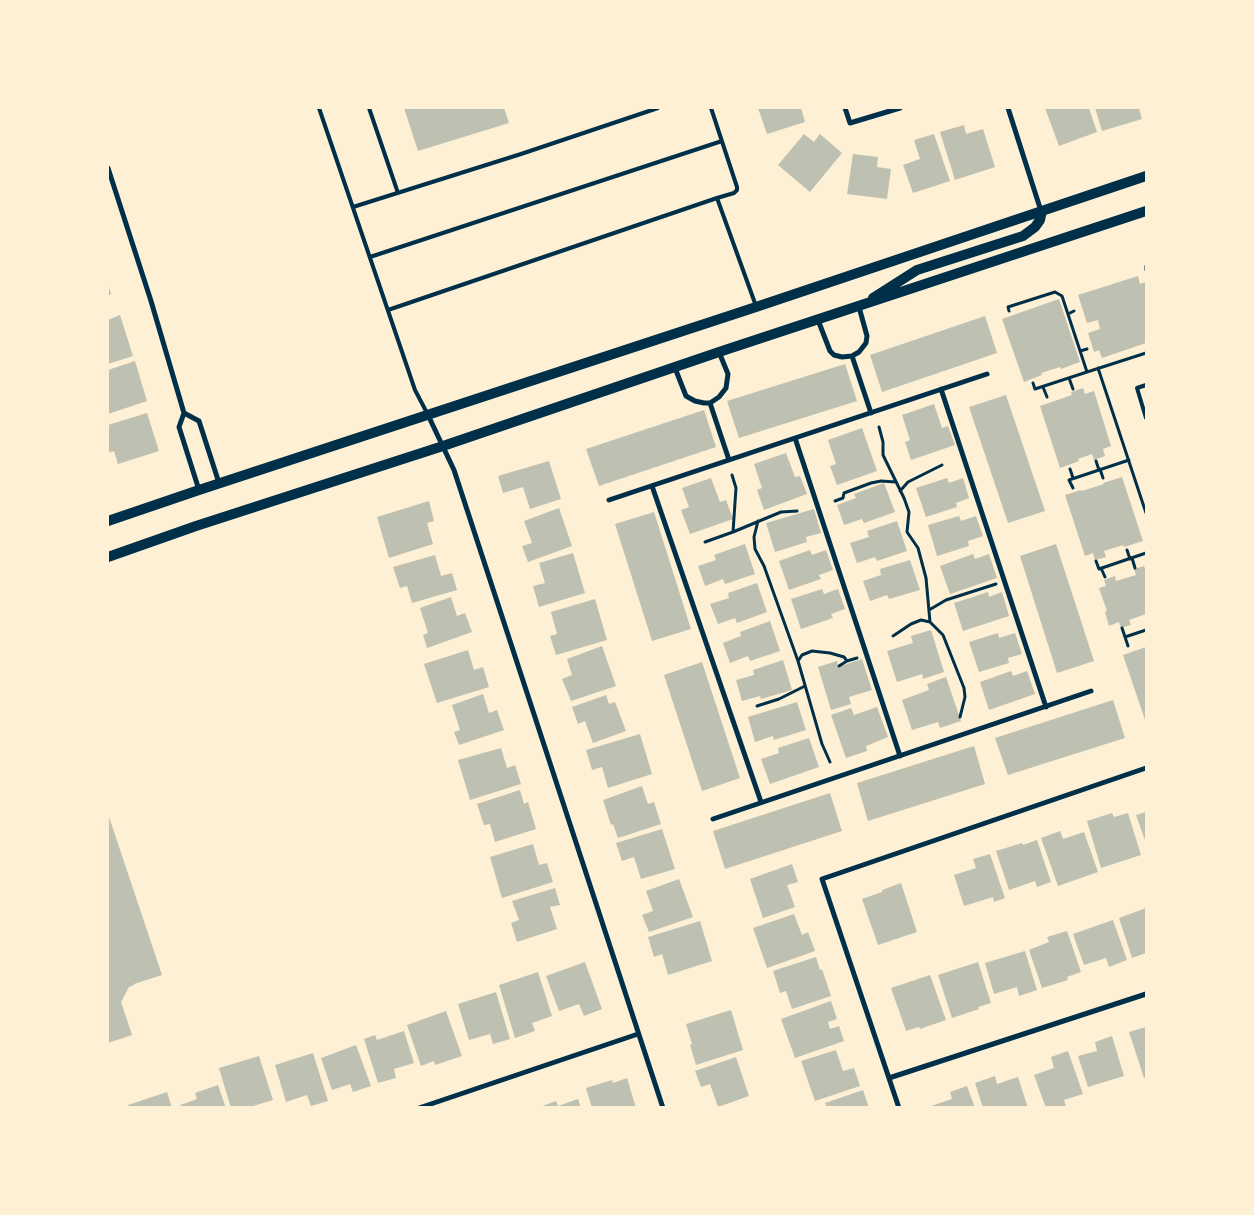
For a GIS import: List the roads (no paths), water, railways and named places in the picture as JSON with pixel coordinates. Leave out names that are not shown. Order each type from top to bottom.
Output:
[{"type":"main road","points":[[108,522],[220,483],[756,307],[1146,176]]},
{"type":"main road","points":[[859,307],[917,270],[1023,236],[1035,227],[1040,220],[1042,211]]},
{"type":"main road","points":[[108,557],[196,526],[443,446],[719,352],[1146,211]]},
{"type":"street","points":[[845,108],[850,123],[900,108]]},
{"type":"street","points":[[1008,108],[1042,211]]},
{"type":"street","points":[[108,168],[151,301],[184,413],[179,428],[199,490]]},
{"type":"street","points":[[818,320],[830,351],[834,355],[842,357],[852,356],[859,352],[866,343],[868,336],[859,307]]},
{"type":"street","points":[[675,368],[686,396],[695,401],[710,403],[726,388],[728,374],[719,352]]},
{"type":"street","points":[[852,356],[871,413]]},
{"type":"street","points":[[609,500],[988,374]]},
{"type":"street","points":[[941,389],[1046,707]]},
{"type":"street","points":[[710,403],[729,460]]},
{"type":"street","points":[[184,413],[199,421],[220,483]]},
{"type":"street","points":[[428,415],[454,470],[663,1108]]},
{"type":"street","points":[[795,438],[900,756]]},
{"type":"street","points":[[652,486],[761,802]]},
{"type":"street","points":[[713,818],[1091,692]]},
{"type":"street","points":[[899,1108],[822,879],[1146,768]]},
{"type":"street","points":[[890,1078],[1146,994]]},
{"type":"street","points":[[419,1108],[638,1034]]},
{"type":"lane","points":[[319,108],[415,390],[428,415]]},
{"type":"lane","points":[[369,108],[398,193]]},
{"type":"lane","points":[[353,207],[658,108]]},
{"type":"lane","points":[[388,310],[734,193],[737,187],[711,108]]},
{"type":"lane","points":[[370,257],[722,141]]},
{"type":"lane","points":[[717,198],[756,307]]},
{"type":"lane","points":[[1146,385],[1137,388],[1146,418]]}]
